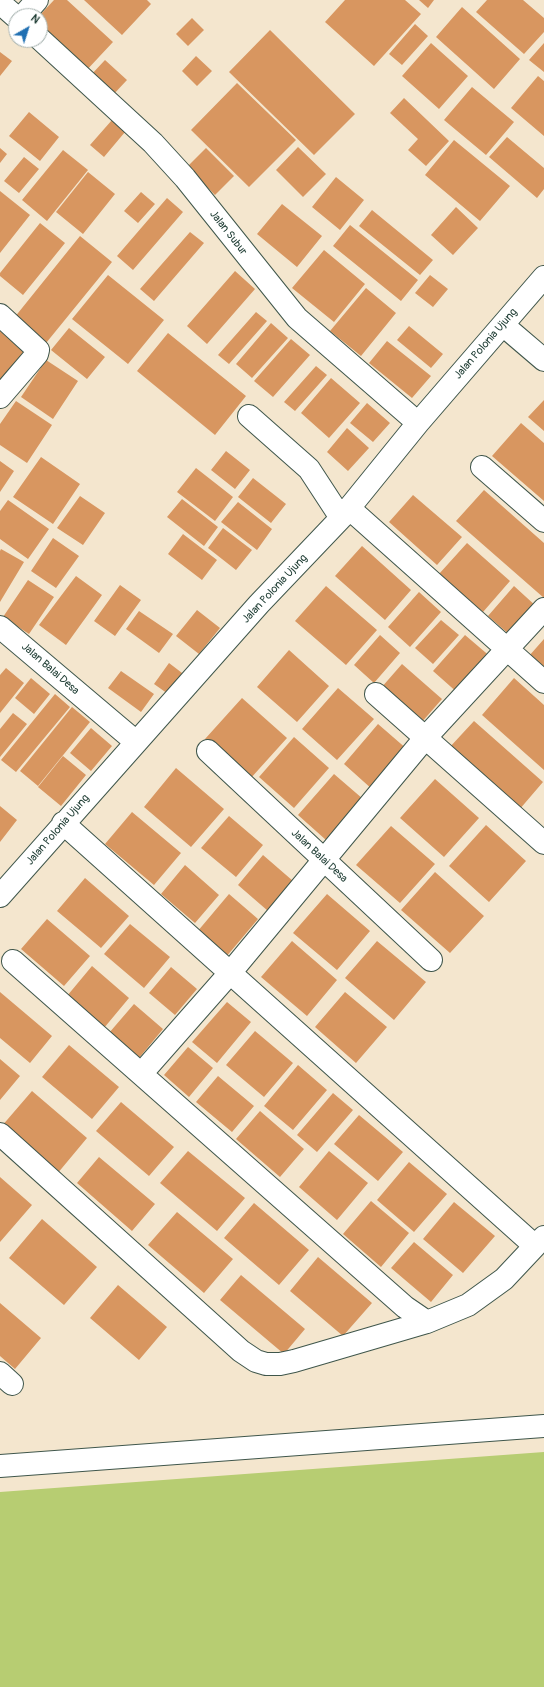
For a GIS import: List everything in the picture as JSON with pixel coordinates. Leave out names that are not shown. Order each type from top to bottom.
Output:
[{"type":"street","points":[[30,8],[37,0]]},
{"type":"street","points":[[0,3],[8,10]]},
{"type":"street","name":"Jalan Subur","points":[[48,46],[153,144],[185,178],[296,318],[418,423]]},
{"type":"street","name":"Jalan Polonia Ujung","points":[[0,896],[63,823],[259,604],[345,514],[418,423],[544,277]]},
{"type":"street","points":[[0,315],[38,350],[37,354],[0,397]]},
{"type":"street","points":[[503,325],[544,360]]},
{"type":"street","points":[[249,416],[309,469],[345,514],[508,650],[544,682]]},
{"type":"street","points":[[482,467],[544,521]]},
{"type":"street","points":[[141,1074],[230,973],[426,736],[508,650],[544,609]]},
{"type":"street","name":"Jalan Balai Desa","points":[[0,627],[136,742]]},
{"type":"street","points":[[376,694],[426,736],[544,843]]},
{"type":"street","name":"Jalan Balai Desa","points":[[208,751],[431,960]]},
{"type":"street","points":[[0,1134],[235,1345],[256,1360],[266,1364],[280,1364],[294,1361],[427,1322],[468,1305],[504,1279],[540,1241],[230,973],[63,823]]},
{"type":"street","points":[[13,961],[405,1307],[427,1322]]},
{"type":"street","points":[[0,1466],[544,1426]]},
{"type":"green space","points":[[544,1452],[544,1687],[0,1687],[0,1492]]},
{"type":"building","points":[[54,0],[67,0],[113,42],[84,73],[48,40],[48,8],[47,8]]},
{"type":"building","points":[[84,0],[147,0],[151,4],[122,35]]},
{"type":"building","points":[[345,0],[405,0],[421,14],[374,66],[325,22]]},
{"type":"building","points":[[419,0],[434,0],[428,8]]},
{"type":"building","points":[[487,0],[523,0],[544,18],[544,32],[524,54],[476,12]]},
{"type":"building","points":[[462,7],[520,59],[494,89],[436,37]]},
{"type":"building","points":[[192,18],[204,30],[188,46],[176,34]]},
{"type":"building","points":[[415,24],[428,36],[402,65],[389,54]]},
{"type":"building","points":[[270,30],[355,114],[314,155],[229,72]]},
{"type":"building","points":[[431,43],[468,76],[439,109],[402,76]]},
{"type":"building","points":[[544,43],[544,72],[529,60]]},
{"type":"building","points":[[0,52],[12,61],[0,76]]},
{"type":"building","points":[[196,56],[212,71],[197,86],[182,71]]},
{"type":"building","points":[[105,60],[127,80],[112,96],[90,76]]},
{"type":"building","points":[[538,76],[544,81],[544,136],[511,108]]},
{"type":"building","points":[[237,83],[296,140],[249,187],[191,130]]},
{"type":"building","points":[[472,87],[514,122],[486,155],[444,120]]},
{"type":"building","points":[[404,98],[449,141],[426,166],[408,150],[418,139],[390,113]]},
{"type":"building","points":[[29,112],[59,137],[40,161],[9,136]]},
{"type":"building","points":[[112,120],[125,132],[104,157],[90,145]]},
{"type":"building","points":[[507,137],[544,168],[544,189],[537,198],[489,157]]},
{"type":"building","points":[[454,140],[510,186],[480,221],[425,175]]},
{"type":"building","points":[[298,147],[326,174],[303,197],[276,170]]},
{"type":"building","points":[[0,148],[7,154],[0,163]]},
{"type":"building","points":[[206,148],[234,176],[215,195],[187,167]]},
{"type":"building","points":[[63,150],[88,170],[47,221],[22,200]]},
{"type":"building","points":[[24,157],[39,169],[19,193],[4,181]]},
{"type":"building","points":[[88,172],[115,194],[83,234],[56,212]]},
{"type":"building","points":[[336,177],[364,200],[340,230],[312,207]]},
{"type":"building","points":[[0,191],[30,215],[0,253]]},
{"type":"building","points":[[141,192],[155,204],[138,223],[124,211]]},
{"type":"building","points":[[167,198],[183,212],[133,270],[117,256]]},
{"type":"building","points":[[282,204],[322,236],[297,267],[257,234]]},
{"type":"building","points":[[456,207],[478,228],[453,255],[431,235]]},
{"type":"building","points":[[372,210],[433,260],[420,275],[359,226]]},
{"type":"building","points":[[40,223],[65,243],[23,295],[0,276],[0,273]]},
{"type":"building","points":[[350,225],[418,280],[401,301],[333,246]]},
{"type":"building","points":[[190,232],[204,243],[154,301],[140,289]]},
{"type":"building","points":[[80,236],[112,262],[42,348],[10,323]]},
{"type":"building","points":[[324,250],[365,284],[334,322],[292,288]]},
{"type":"building","points":[[235,271],[255,289],[207,344],[187,326]]},
{"type":"building","points":[[108,275],[164,320],[128,364],[72,319]]},
{"type":"building","points":[[430,275],[448,289],[433,307],[415,293]]},
{"type":"building","points":[[366,288],[396,313],[361,356],[330,331]]},
{"type":"building","points":[[256,312],[267,321],[229,364],[218,355]]},
{"type":"building","points":[[271,323],[288,338],[252,378],[236,364]]},
{"type":"building","points":[[409,326],[443,354],[431,368],[397,340]]},
{"type":"building","points":[[69,328],[105,357],[87,379],[51,350]]},
{"type":"building","points":[[0,329],[32,351],[0,380]]},
{"type":"building","points":[[168,333],[246,396],[215,435],[137,371]]},
{"type":"building","points":[[291,339],[310,355],[273,397],[254,381]]},
{"type":"building","points":[[387,341],[431,376],[412,398],[369,363]]},
{"type":"building","points":[[46,360],[78,381],[53,419],[21,397]]},
{"type":"building","points":[[316,366],[327,375],[295,411],[284,402]]},
{"type":"building","points":[[331,378],[360,403],[329,438],[301,413]]},
{"type":"building","points":[[544,400],[544,431],[528,417]]},
{"type":"building","points":[[16,401],[52,425],[27,463],[0,445],[0,424]]},
{"type":"building","points":[[367,403],[390,423],[373,442],[350,423]]},
{"type":"building","points":[[521,423],[544,443],[544,501],[492,456]]},
{"type":"building","points":[[347,428],[369,448],[348,471],[327,452]]},
{"type":"building","points":[[226,451],[250,470],[235,489],[211,470]]},
{"type":"building","points":[[41,457],[80,484],[53,524],[13,497]]},
{"type":"building","points":[[0,461],[14,471],[0,492]]},
{"type":"building","points":[[196,468],[233,497],[215,521],[177,492]]},
{"type":"building","points":[[253,478],[286,504],[271,523],[238,497]]},
{"type":"building","points":[[484,490],[544,543],[544,598],[456,521]]},
{"type":"building","points":[[413,495],[462,537],[437,565],[389,522]]},
{"type":"building","points":[[80,496],[105,513],[83,545],[57,528]]},
{"type":"building","points":[[182,499],[218,527],[204,546],[167,517]]},
{"type":"building","points":[[8,500],[49,529],[28,559],[0,539],[0,511]]},
{"type":"building","points":[[238,502],[272,529],[257,550],[221,522]]},
{"type":"building","points":[[223,528],[252,550],[236,570],[208,548]]},
{"type":"building","points":[[183,534],[217,560],[202,580],[168,554]]},
{"type":"building","points":[[53,538],[79,556],[56,588],[31,571]]},
{"type":"building","points":[[467,543],[510,581],[483,612],[439,574]]},
{"type":"building","points":[[362,546],[411,590],[385,620],[335,576]]},
{"type":"building","points":[[1,549],[24,562],[0,602],[0,551]]},
{"type":"building","points":[[76,576],[102,595],[66,645],[39,625]]},
{"type":"building","points":[[28,580],[54,597],[29,634],[3,617]]},
{"type":"building","points":[[120,585],[141,600],[115,636],[94,621]]},
{"type":"building","points":[[326,586],[377,630],[346,665],[295,621]]},
{"type":"building","points":[[514,586],[537,607],[511,636],[488,616]]},
{"type":"building","points":[[419,592],[441,612],[410,647],[388,627]]},
{"type":"building","points":[[197,610],[220,628],[199,654],[176,636]]},
{"type":"building","points":[[139,611],[173,634],[159,653],[126,629]]},
{"type":"building","points":[[441,620],[459,635],[433,664],[415,648]]},
{"type":"building","points":[[380,635],[400,653],[374,683],[354,665]]},
{"type":"building","points":[[465,635],[492,658],[459,694],[433,671]]},
{"type":"building","points":[[544,639],[544,669],[529,656]]},
{"type":"building","points":[[289,650],[329,686],[297,722],[257,687]]},
{"type":"building","points":[[169,663],[186,676],[171,696],[154,684]]},
{"type":"building","points":[[402,664],[442,699],[421,723],[381,688]]},
{"type":"building","points":[[6,668],[24,683],[0,713],[0,675]]},
{"type":"building","points":[[121,671],[154,694],[141,712],[108,688]]},
{"type":"building","points":[[31,678],[50,694],[34,714],[15,698]]},
{"type":"building","points":[[514,678],[544,705],[544,770],[482,715]]},
{"type":"building","points":[[338,688],[374,719],[337,760],[302,729]]},
{"type":"building","points":[[55,694],[70,707],[16,772],[1,760]]},
{"type":"building","points":[[242,698],[287,738],[250,779],[205,739]]},
{"type":"building","points":[[72,707],[90,722],[38,786],[20,771]]},
{"type":"building","points":[[13,713],[27,724],[0,757],[0,729]]},
{"type":"building","points":[[474,721],[543,782],[519,810],[449,748]]},
{"type":"building","points":[[378,724],[408,750],[373,790],[344,764]]},
{"type":"building","points":[[91,728],[112,746],[91,771],[70,753]]},
{"type":"building","points":[[294,737],[329,768],[294,808],[259,777]]},
{"type":"building","points":[[63,756],[86,775],[61,806],[38,787]]},
{"type":"building","points":[[176,768],[224,809],[191,847],[144,807]]},
{"type":"building","points":[[334,774],[363,799],[326,840],[298,815]]},
{"type":"building","points":[[435,779],[479,818],[444,857],[400,818]]},
{"type":"building","points":[[0,806],[17,820],[0,842]]},
{"type":"building","points":[[132,812],[181,853],[154,885],[105,844]]},
{"type":"building","points":[[229,816],[263,845],[236,877],[201,848]]},
{"type":"building","points":[[486,825],[526,861],[489,902],[449,866]]},
{"type":"building","points":[[391,826],[435,864],[400,903],[356,865]]},
{"type":"building","points":[[263,855],[293,881],[268,911],[238,885]]},
{"type":"building","points":[[185,865],[219,895],[195,923],[161,894]]},
{"type":"building","points":[[435,872],[484,916],[450,953],[401,910]]},
{"type":"building","points":[[85,878],[129,916],[101,948],[57,911]]},
{"type":"building","points":[[229,894],[258,919],[226,957],[197,932]]},
{"type":"building","points":[[327,894],[370,931],[337,970],[293,933]]},
{"type":"building","points":[[47,919],[90,956],[64,986],[21,949]]},
{"type":"building","points":[[130,924],[170,957],[144,988],[104,954]]},
{"type":"building","points":[[292,941],[337,980],[307,1016],[261,977]]},
{"type":"building","points":[[377,941],[426,982],[394,1020],[345,978]]},
{"type":"building","points":[[92,966],[129,998],[104,1028],[67,996]]},
{"type":"building","points":[[171,967],[197,989],[175,1015],[149,993]]},
{"type":"building","points":[[0,992],[52,1036],[30,1063],[0,1038]]},
{"type":"building","points":[[345,992],[387,1027],[356,1063],[315,1027]]},
{"type":"building","points":[[227,1002],[251,1022],[217,1063],[192,1042]]},
{"type":"building","points":[[134,1004],[163,1029],[139,1058],[109,1033]]},
{"type":"building","points":[[255,1031],[293,1063],[264,1097],[226,1065]]},
{"type":"building","points":[[69,1045],[119,1087],[92,1119],[42,1077]]},
{"type":"building","points":[[188,1047],[213,1068],[189,1097],[164,1075]]},
{"type":"building","points":[[0,1059],[20,1076],[0,1100]]},
{"type":"building","points":[[298,1065],[327,1090],[293,1130],[264,1106]]},
{"type":"building","points":[[218,1076],[254,1106],[232,1132],[196,1102]]},
{"type":"building","points":[[32,1091],[87,1138],[57,1174],[1,1127]]},
{"type":"building","points":[[333,1093],[353,1110],[317,1152],[297,1135]]},
{"type":"building","points":[[121,1102],[174,1147],[149,1176],[96,1131]]},
{"type":"building","points":[[260,1111],[304,1149],[280,1177],[236,1139]]},
{"type":"building","points":[[359,1115],[403,1152],[378,1181],[334,1144]]},
{"type":"building","points":[[188,1151],[245,1198],[217,1231],[160,1183]]},
{"type":"building","points":[[329,1151],[368,1183],[337,1220],[299,1187]]},
{"type":"building","points":[[99,1157],[155,1204],[132,1231],[77,1183]]},
{"type":"building","points":[[409,1162],[447,1194],[414,1232],[377,1200]]},
{"type":"building","points":[[0,1177],[32,1205],[0,1242]]},
{"type":"building","points":[[371,1201],[409,1233],[381,1267],[343,1234]]},
{"type":"building","points":[[454,1202],[495,1236],[463,1273],[423,1239]]},
{"type":"building","points":[[254,1203],[309,1250],[279,1285],[224,1238]]},
{"type":"building","points":[[177,1212],[233,1259],[204,1293],[148,1245]]},
{"type":"building","points":[[42,1219],[97,1267],[64,1305],[9,1258]]},
{"type":"building","points":[[414,1242],[453,1275],[431,1302],[391,1268]]},
{"type":"building","points":[[318,1257],[372,1303],[343,1336],[290,1291]]},
{"type":"building","points":[[241,1275],[305,1329],[284,1354],[220,1300]]},
{"type":"building","points":[[118,1285],[167,1327],[139,1360],[90,1318]]},
{"type":"building","points":[[0,1303],[41,1338],[15,1369],[0,1356]]}]
